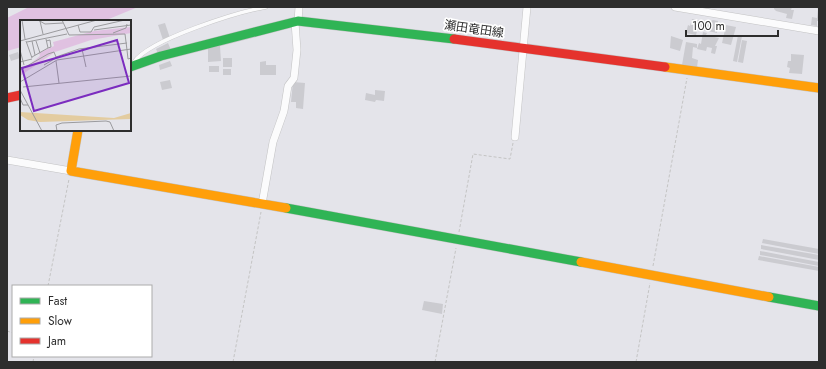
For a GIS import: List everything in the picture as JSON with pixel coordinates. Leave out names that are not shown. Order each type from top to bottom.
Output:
[{"type":"street","points":[[262,204],[273,142],[284,111],[288,86],[294,78],[297,50],[296,21],[298,7]]},
{"type":"street","points":[[515,136],[527,7]]},
{"type":"street","points":[[675,7],[819,31]]},
{"type":"street","name":"瀬田竜田線","points":[[131,67],[161,56],[296,21],[524,48],[688,72],[819,88]]},
{"type":"street","points":[[7,98],[20,94]]},
{"type":"street","points":[[71,171],[78,131]]},
{"type":"street","points":[[7,160],[262,204],[819,306]]},
{"type":"lane","points":[[131,67],[136,60],[156,46],[189,31],[244,11],[266,7]]},
{"type":"path","points":[[636,362],[688,72]]},
{"type":"path","points":[[435,362],[474,154],[510,159],[515,136]]},
{"type":"path","points":[[48,285],[71,171]]},
{"type":"path","points":[[233,362],[262,204]]},
{"type":"shaded area","points":[[29,7],[138,7],[106,20],[20,20],[20,47],[7,51],[7,18]]},
{"type":"building","points":[[774,7],[792,7],[791,10],[794,10],[792,19],[786,18],[787,14],[776,11]]},
{"type":"building","points":[[816,7],[819,7],[819,21],[817,21],[817,26],[811,25],[812,17],[817,18],[818,9]]},
{"type":"building","points":[[692,19],[709,22],[713,20],[718,21],[717,33],[703,30],[704,28],[698,27],[696,35],[686,33],[688,25],[690,26]]},
{"type":"building","points":[[165,23],[170,38],[163,40],[158,25]]},
{"type":"building","points":[[726,25],[736,27],[731,45],[722,43]]},
{"type":"building","points":[[703,32],[707,33],[706,35],[719,38],[715,46],[717,46],[715,54],[711,53],[712,48],[707,47],[706,51],[697,49],[699,43],[701,44]]},
{"type":"building","points":[[738,35],[742,36],[737,62],[733,61]]},
{"type":"building","points":[[671,36],[683,40],[680,51],[670,48]]},
{"type":"building","points":[[742,40],[747,41],[743,63],[738,62]]},
{"type":"building","points":[[686,42],[697,44],[697,48],[693,47],[692,58],[698,60],[697,67],[682,65]]},
{"type":"building","points":[[168,43],[171,50],[159,56],[156,49]]},
{"type":"building","points":[[208,46],[220,46],[221,61],[208,62]]},
{"type":"building","points":[[18,52],[20,58],[11,61],[9,55]]},
{"type":"building","points":[[791,54],[804,55],[802,74],[789,73],[790,68],[787,67],[788,61],[791,61]]},
{"type":"building","points":[[223,58],[232,58],[232,67],[223,67]]},
{"type":"building","points":[[170,61],[172,66],[160,70],[159,65]]},
{"type":"building","points":[[266,61],[266,65],[276,65],[276,75],[260,75],[260,62]]},
{"type":"building","points":[[209,66],[219,66],[219,72],[209,72]]},
{"type":"building","points":[[223,69],[231,69],[231,75],[223,75]]},
{"type":"building","points":[[170,80],[172,88],[162,90],[160,82]]},
{"type":"building","points":[[293,82],[305,83],[303,109],[296,108],[296,102],[291,102]]},
{"type":"building","points":[[375,90],[385,91],[384,101],[376,100],[375,102],[365,100],[366,93],[375,95]]},
{"type":"building","points":[[763,239],[819,249],[819,254],[762,243]]},
{"type":"building","points":[[761,245],[819,255],[819,260],[761,249]]},
{"type":"building","points":[[760,251],[819,262],[819,266],[760,255]]},
{"type":"building","points":[[759,256],[819,267],[819,271],[758,260]]},
{"type":"building","points":[[424,301],[443,304],[442,314],[422,310]]},
{"type":"traffic: fast","points":[[131,67],[161,56],[298,21],[454,39]]},
{"type":"traffic: fast","points":[[286,208],[581,262]]},
{"type":"traffic: fast","points":[[769,297],[819,306]]},
{"type":"traffic: slow","points":[[665,67],[819,88]]},
{"type":"traffic: slow","points":[[78,131],[71,171],[286,208]]},
{"type":"traffic: slow","points":[[581,262],[769,297]]},
{"type":"traffic: jam","points":[[454,39],[665,67]]},
{"type":"traffic: jam","points":[[7,98],[20,95]]}]
